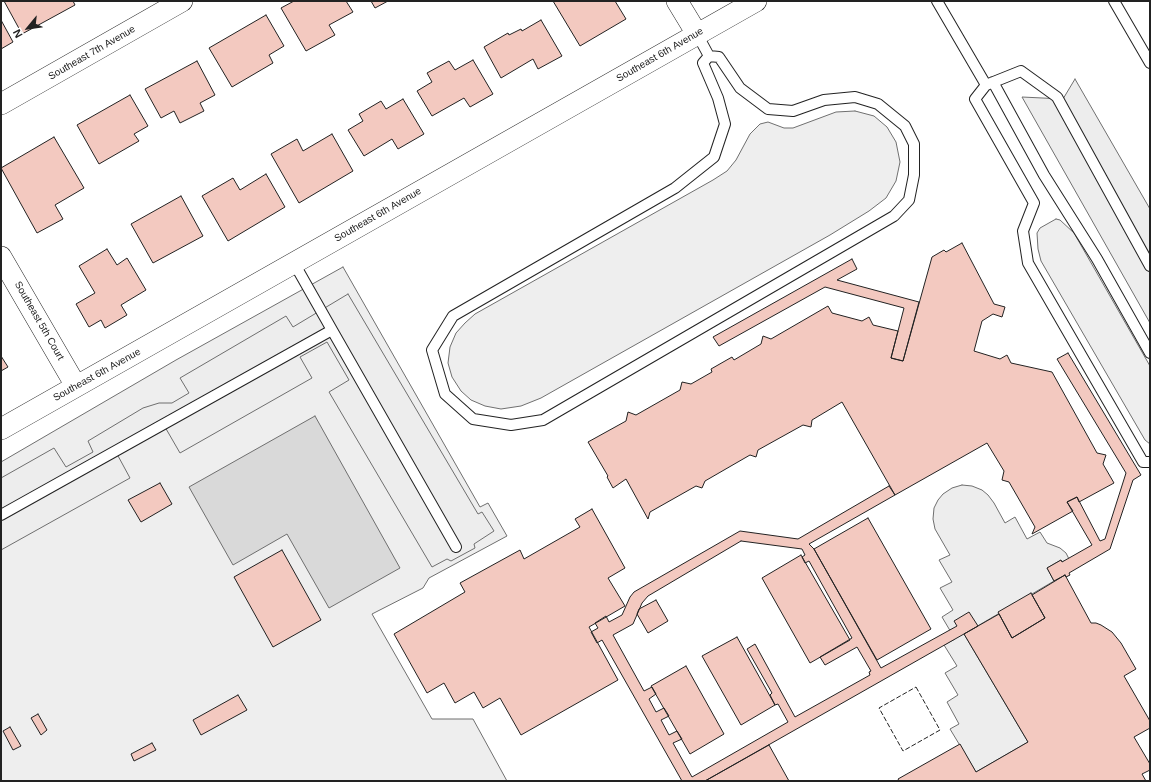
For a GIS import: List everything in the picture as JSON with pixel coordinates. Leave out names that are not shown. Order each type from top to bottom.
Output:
[{"type":"street","name":"Southeast 7th Avenue","points":[[1,104],[182,1]]},
{"type":"street","points":[[677,1],[697,34]]},
{"type":"street","name":"Southeast 6th Avenue","points":[[1,429],[756,1]]},
{"type":"street","name":"Southeast 5th Court","points":[[1,256],[76,386]]},
{"type":"lane","points":[[937,1],[1096,259],[1150,353]]},
{"type":"lane","points":[[1114,1],[1150,63]]},
{"type":"lane","points":[[697,34],[709,56]]},
{"type":"lane","points":[[709,56],[718,57],[740,88],[768,109],[793,111],[824,100],[855,97],[878,104],[905,126],[914,144],[914,176],[909,200],[894,216],[543,420],[510,425],[473,418],[445,394],[432,350],[453,316],[675,188],[714,157],[725,124],[718,98],[703,63],[709,56]]},
{"type":"lane","points":[[1150,266],[1057,96],[1021,71],[989,84],[975,99],[1034,203],[1023,231],[1028,263],[1144,462],[1150,462]]},
{"type":"lane","points":[[294,263],[456,547]]},
{"type":"lane","points":[[1,515],[332,330]]},
{"type":"shaded area","points":[[1075,79],[1150,209],[1150,323],[1022,97],[1063,99]]},
{"type":"shaded area","points":[[855,111],[874,116],[887,127],[896,142],[900,162],[896,181],[886,198],[869,211],[830,235],[541,398],[521,406],[501,409],[485,406],[471,400],[461,391],[452,377],[448,363],[450,347],[456,333],[475,314],[727,171],[736,160],[750,134],[760,124],[768,122],[784,128],[793,128],[836,112]]},
{"type":"shaded area","points":[[1056,219],[1060,220],[1074,233],[1150,366],[1150,444],[1145,440],[1041,261],[1038,249],[1037,233],[1040,228]]},
{"type":"shaded area","points":[[343,267],[480,507],[488,503],[507,536],[429,578],[423,588],[372,614],[432,719],[473,719],[507,781],[1,781],[1,462],[176,360]]},
{"type":"shaded area","points":[[348,294],[478,514],[482,512],[494,531],[474,544],[475,548],[451,561],[447,559],[432,567],[329,392],[349,380],[327,342],[300,357],[312,378],[180,453],[165,427],[117,454],[130,478],[1,550],[1,478],[54,448],[66,467],[93,452],[88,441],[143,408],[159,403],[172,403],[189,393],[180,378],[286,316],[293,327]]},
{"type":"shaded area","points":[[315,416],[400,568],[329,608],[287,534],[233,565],[189,487]]},
{"type":"shaded area","points":[[962,485],[972,486],[982,490],[988,495],[1005,523],[1015,517],[1027,539],[1040,532],[1047,543],[1060,548],[1066,553],[1069,559],[1062,562],[1061,560],[1047,568],[1054,581],[964,634],[1028,742],[976,772],[950,729],[959,724],[947,702],[958,695],[945,673],[957,666],[944,645],[955,639],[942,617],[953,610],[940,588],[952,582],[939,560],[950,555],[935,529],[933,519],[934,508],[943,494],[952,488]]},
{"type":"building","points":[[4,1],[73,1],[75,5],[22,34]]},
{"type":"building","points":[[294,1],[346,1],[353,12],[329,25],[335,35],[306,51],[281,8]]},
{"type":"building","points":[[371,1],[388,1],[375,8]]},
{"type":"building","points":[[553,1],[615,1],[626,19],[580,46]]},
{"type":"building","points":[[266,15],[284,46],[269,55],[273,63],[232,87],[209,48]]},
{"type":"building","points":[[1,20],[13,42],[1,49]]},
{"type":"building","points":[[541,20],[562,56],[538,69],[533,59],[501,78],[484,47],[508,33],[509,35],[521,29],[522,31]]},
{"type":"building","points":[[473,60],[493,94],[470,107],[464,98],[432,116],[417,91],[432,82],[427,73],[449,61],[455,70]]},
{"type":"building","points":[[197,61],[215,95],[200,103],[204,111],[180,123],[174,111],[161,118],[145,89]]},
{"type":"building","points":[[130,95],[148,126],[134,134],[139,141],[99,164],[77,125]]},
{"type":"building","points":[[403,99],[424,134],[398,149],[392,139],[364,156],[348,130],[363,121],[359,114],[381,101],[386,109]]},
{"type":"building","points":[[332,134],[353,171],[299,203],[271,154],[297,139],[303,151]]},
{"type":"building","points":[[54,137],[84,188],[55,205],[63,219],[37,233],[1,168]]},
{"type":"building","points":[[266,174],[285,207],[228,241],[202,196],[233,178],[240,190]]},
{"type":"building","points":[[181,196],[203,236],[153,263],[131,224]]},
{"type":"building","points":[[962,243],[994,304],[1005,307],[1002,317],[993,314],[982,321],[974,351],[1000,359],[1007,355],[1011,363],[1052,372],[1097,453],[1106,455],[1103,464],[1114,483],[1079,502],[1077,497],[1067,502],[1073,511],[1032,534],[1035,527],[1009,482],[1002,480],[1004,471],[987,443],[895,495],[842,402],[812,420],[811,427],[803,425],[758,450],[756,457],[750,455],[705,481],[702,488],[696,486],[650,512],[648,519],[626,479],[613,488],[607,477],[608,476],[588,442],[626,421],[628,412],[636,415],[680,390],[682,382],[691,384],[712,372],[711,369],[732,357],[734,360],[761,344],[763,336],[771,339],[828,306],[832,313],[862,321],[869,317],[873,325],[898,331],[891,358],[903,361],[932,257],[944,250],[946,252]]},
{"type":"building","points":[[107,249],[117,265],[127,258],[146,290],[121,305],[127,315],[105,328],[101,320],[89,327],[76,304],[95,293],[79,266]]},
{"type":"building","points":[[852,259],[857,269],[837,280],[919,302],[903,361],[891,358],[904,308],[825,287],[719,346],[713,337]]},
{"type":"building","points":[[1068,353],[1141,475],[1133,480],[1110,549],[1069,573],[1070,575],[1066,577],[1065,575],[1054,581],[1047,568],[1061,560],[1062,562],[1092,545],[1067,502],[1077,497],[1100,541],[1105,539],[1126,473],[1057,359]]},
{"type":"building","points":[[1,356],[8,367],[1,371]]},
{"type":"building","points":[[160,483],[172,504],[141,522],[128,500]]},
{"type":"building","points":[[889,486],[895,495],[809,544],[814,549],[881,668],[957,626],[954,621],[969,612],[978,626],[705,781],[682,781],[602,640],[597,643],[591,632],[598,628],[595,623],[606,616],[609,622],[622,615],[630,597],[634,592],[740,531],[798,539]],"holes":[[[741,541],[802,549],[805,555],[802,557],[805,563],[809,561],[852,638],[820,657],[825,665],[857,647],[871,671],[869,672],[870,675],[795,717],[755,644],[747,649],[772,693],[770,695],[775,705],[778,704],[788,722],[692,777],[673,743],[682,739],[677,731],[669,735],[661,720],[669,716],[664,708],[656,712],[649,699],[656,694],[652,687],[644,691],[613,635],[633,624],[642,603],[648,596]]]},
{"type":"building","points":[[592,509],[625,568],[608,578],[625,606],[589,627],[618,680],[521,735],[500,698],[483,708],[474,692],[455,703],[444,683],[427,693],[394,634],[465,592],[460,583],[520,550],[524,559],[580,527],[575,519]]},
{"type":"building","points":[[868,518],[931,629],[877,660],[814,549]]},
{"type":"building","points":[[282,550],[321,620],[273,647],[234,577]]},
{"type":"building","points":[[801,555],[850,640],[810,663],[762,578]]},
{"type":"building","points":[[1065,575],[1091,623],[1101,625],[1112,632],[1121,643],[1136,669],[1124,676],[1150,721],[1150,728],[1134,737],[1150,764],[1150,770],[1142,774],[1146,781],[899,781],[898,779],[960,744],[976,772],[1028,742],[964,634],[999,614],[1012,638],[1045,618],[1032,595]]},
{"type":"building","points":[[1031,593],[1045,618],[1012,638],[998,612]]},
{"type":"building","points":[[656,600],[668,621],[648,633],[637,614],[639,609]]},
{"type":"building","points":[[737,637],[775,705],[741,725],[702,656]]},
{"type":"building","points":[[686,666],[724,734],[690,754],[651,686]]},
{"type":"building","points":[[238,695],[247,710],[201,735],[193,720]]},
{"type":"building","points":[[38,714],[47,730],[41,735],[31,718]]},
{"type":"building","points":[[10,727],[21,746],[13,750],[3,731]]},
{"type":"building","points":[[152,743],[156,750],[134,761],[131,754]]},
{"type":"building","points":[[769,745],[789,781],[705,781]]},
{"type":"fence","points":[[916,687],[940,730],[903,751],[879,708],[916,687]]}]
